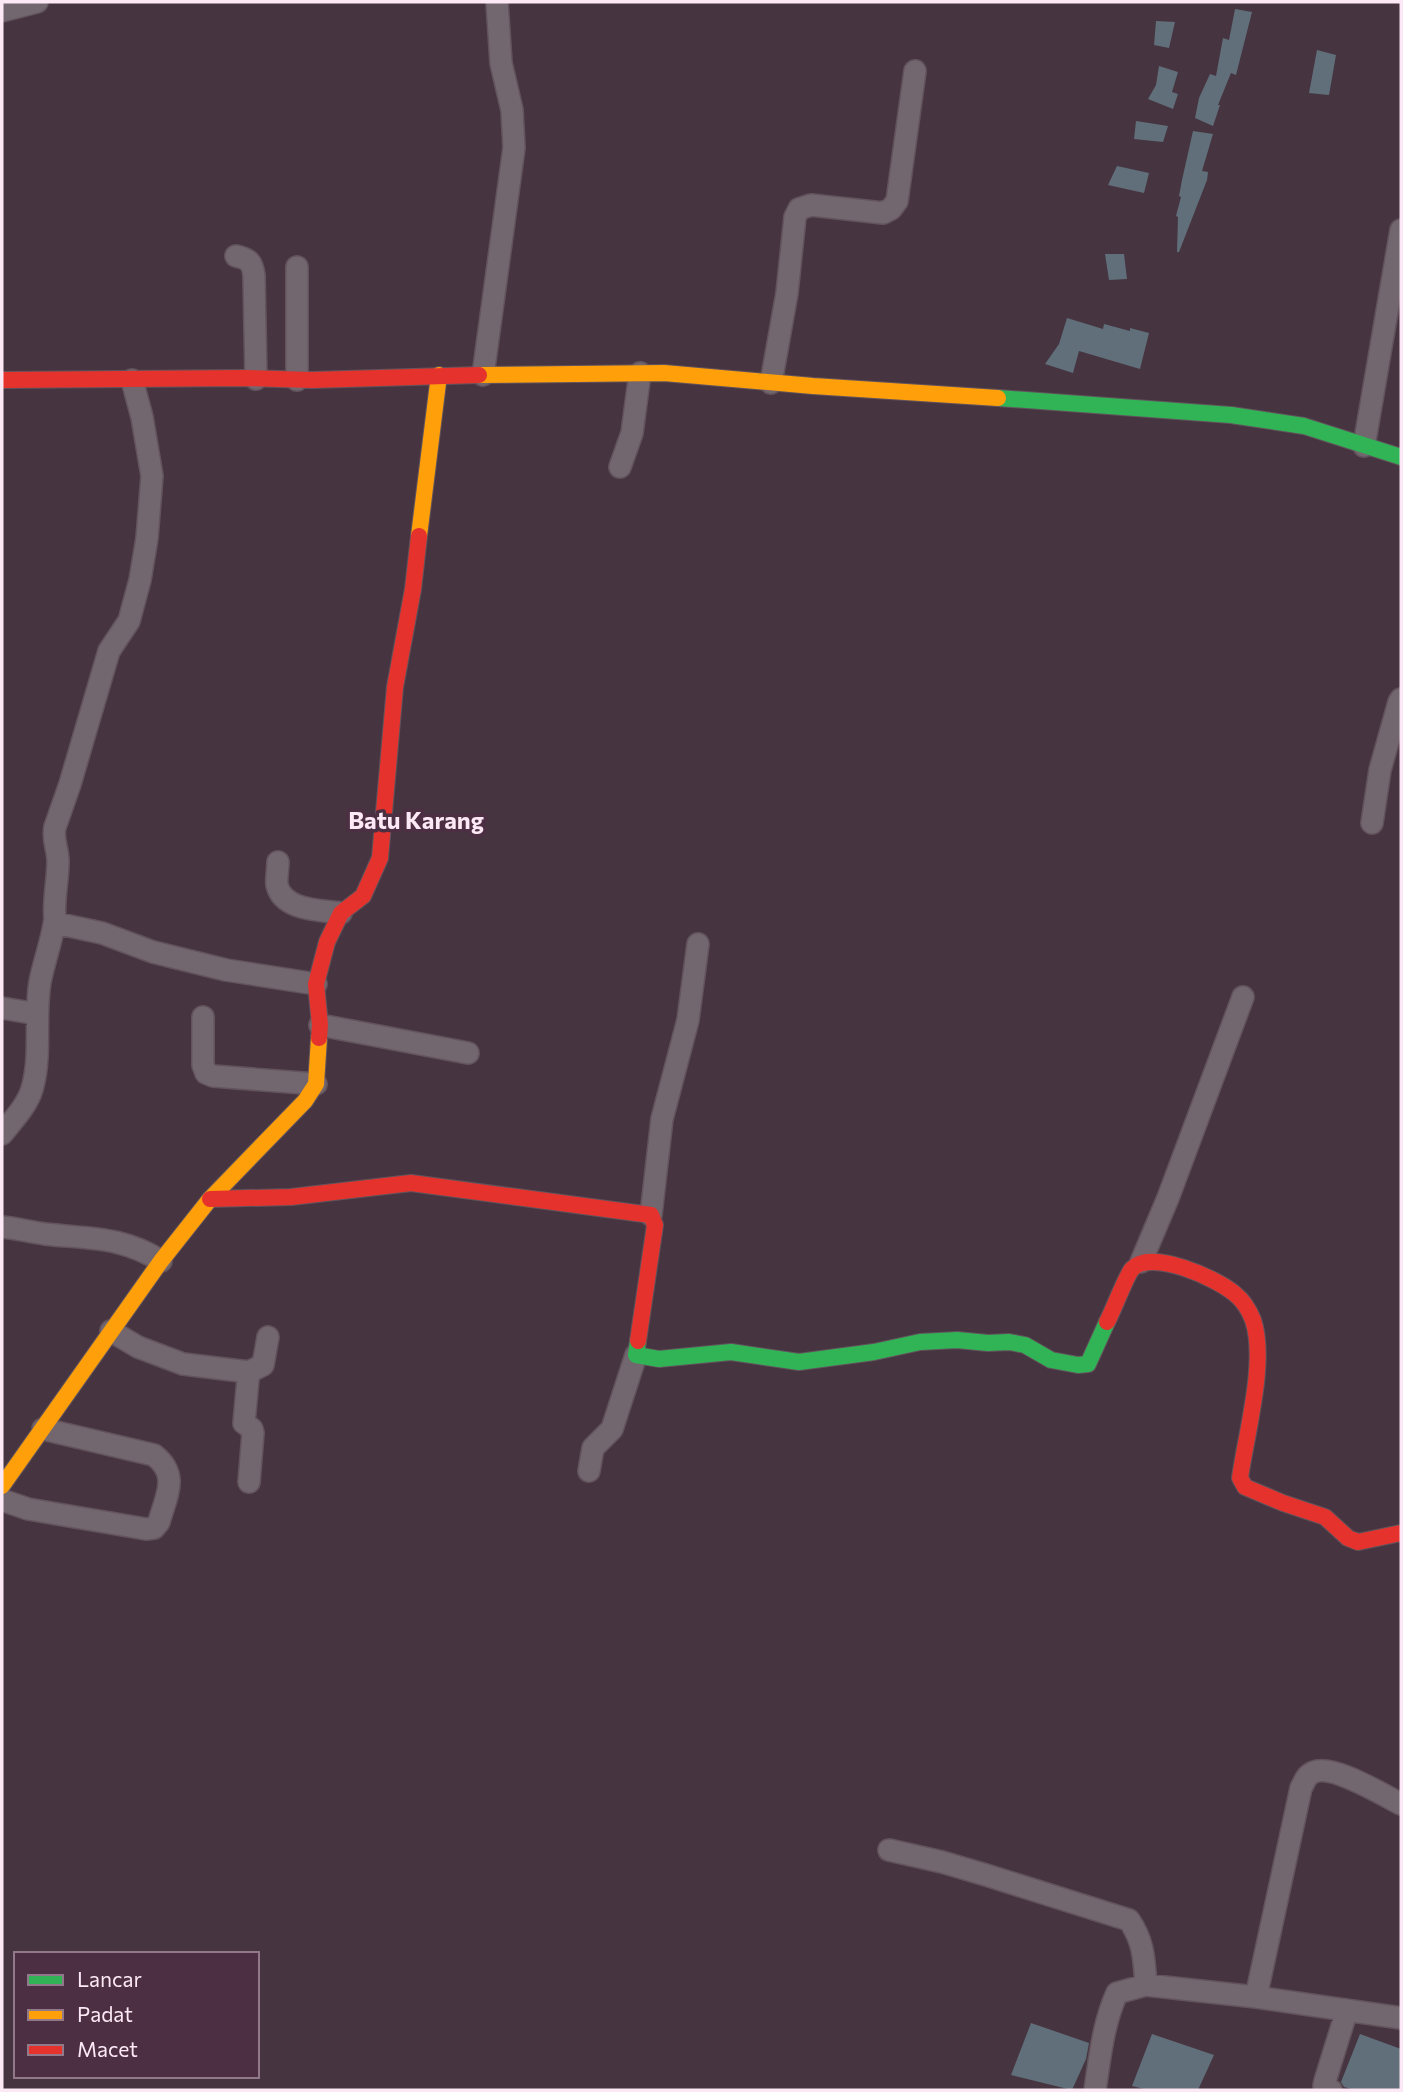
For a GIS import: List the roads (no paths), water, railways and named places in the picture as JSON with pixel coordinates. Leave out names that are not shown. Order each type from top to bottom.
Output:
[{"type":"street","points":[[2,11],[37,2]]},
{"type":"street","points":[[483,375],[514,148],[512,110],[500,63],[497,2]]},
{"type":"street","points":[[771,383],[787,293],[795,217],[799,209],[811,205],[883,213],[891,209],[897,201],[915,71]]},
{"type":"street","points":[[1364,446],[1401,230]]},
{"type":"street","points":[[236,256],[252,263],[254,275],[256,379]]},
{"type":"street","points":[[297,267],[297,380]]},
{"type":"street","points":[[620,467],[632,433],[640,373]]},
{"type":"street","points":[[2,380],[297,380],[439,375],[664,373],[1231,415],[1304,426],[1401,457]]},
{"type":"street","points":[[4,1477],[43,1429],[161,1261],[210,1199],[304,1101],[316,1084],[320,1025],[316,984],[327,942],[341,913],[363,896],[380,858],[394,687],[413,589],[439,375]]},
{"type":"street","points":[[2,1134],[32,1091],[40,981],[55,919],[58,860],[53,834],[109,650],[129,621],[140,580],[147,538],[152,476],[142,416],[132,380]]},
{"type":"street","points":[[1372,823],[1380,770],[1401,699]]},
{"type":"street","points":[[278,862],[277,886],[288,901],[308,908],[341,913]]},
{"type":"street","points":[[55,919],[61,924],[102,933],[153,952],[214,967],[316,984]]},
{"type":"street","points":[[589,1471],[593,1448],[612,1429],[636,1355],[655,1226],[651,1215],[662,1119],[688,1020],[698,944]]},
{"type":"street","points":[[1141,1262],[1242,997]]},
{"type":"street","points":[[2,1008],[37,1014]]},
{"type":"street","points":[[203,1017],[203,1065],[206,1073],[213,1076],[316,1084]]},
{"type":"street","points":[[320,1025],[468,1053]]},
{"type":"street","points":[[210,1199],[280,1199],[379,1184],[411,1183],[651,1215]]},
{"type":"street","points":[[2,1227],[117,1241],[144,1250],[161,1261]]},
{"type":"street","points":[[636,1355],[659,1359],[731,1352],[799,1362],[874,1352],[920,1342],[957,1340],[1009,1342],[1025,1345],[1051,1360],[1088,1364],[1132,1269],[1141,1262],[1153,1260],[1206,1276],[1236,1294],[1247,1306],[1254,1321],[1257,1345],[1253,1398],[1240,1478],[1245,1487],[1325,1517],[1348,1538],[1358,1542],[1401,1533]]},
{"type":"street","points":[[111,1331],[138,1347],[183,1364],[249,1372],[263,1366],[268,1337]]},
{"type":"street","points":[[249,1372],[244,1416],[244,1423],[253,1433],[249,1482]]},
{"type":"street","points":[[2,1500],[28,1509],[146,1529],[154,1528],[159,1522],[170,1482],[169,1471],[161,1460],[154,1455],[43,1429]]},
{"type":"street","points":[[1256,1997],[1301,1788],[1306,1777],[1313,1772],[1328,1770],[1401,1804]]},
{"type":"street","points":[[889,1850],[942,1862],[1129,1920],[1143,1947],[1146,1985]]},
{"type":"street","points":[[1095,2090],[1105,2025],[1117,1993],[1146,1985],[1256,1997],[1401,2018]]},
{"type":"street","points":[[1331,2090],[1324,2087],[1325,2081],[1347,2010]]},
{"type":"district","name":"Batu Karang","points":[[416,821]]}]
